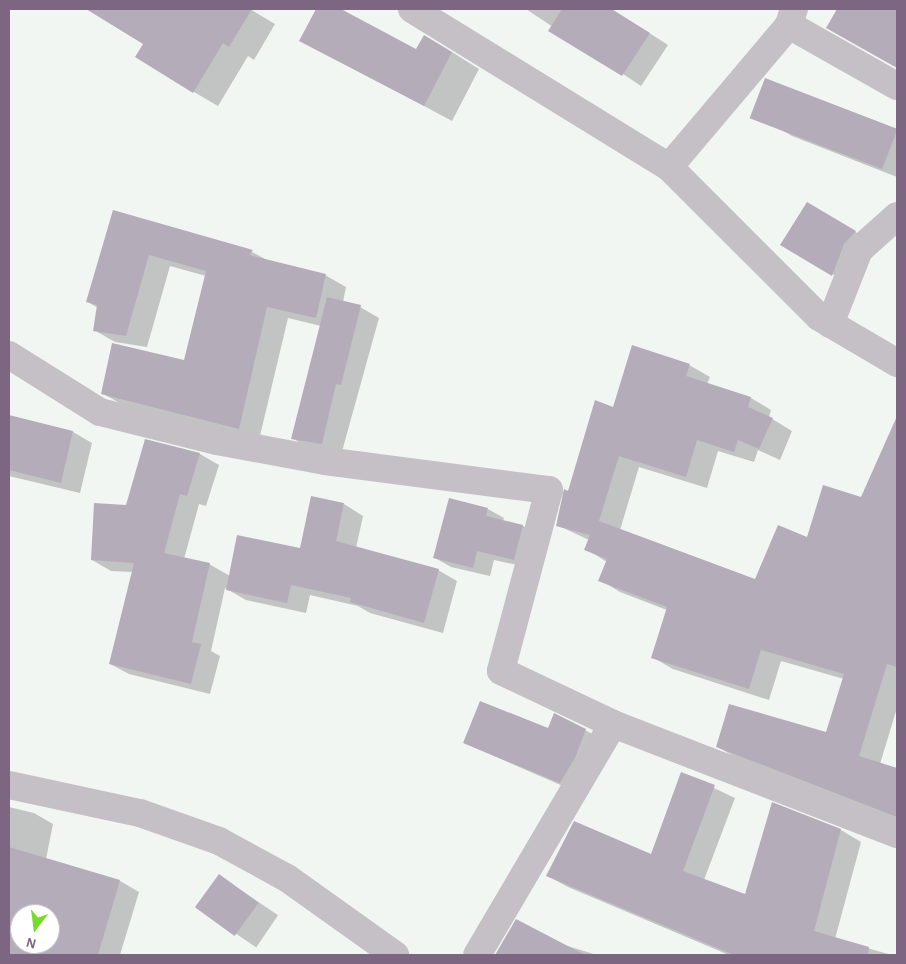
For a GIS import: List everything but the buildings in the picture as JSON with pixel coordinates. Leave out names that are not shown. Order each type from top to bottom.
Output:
[{"type":"street","points":[[412,9],[669,167],[819,317],[897,363]]},
{"type":"street","points":[[669,167],[792,17],[897,86]]},
{"type":"street","points":[[830,324],[859,250],[897,216]]},
{"type":"street","points":[[9,355],[100,412],[217,441],[325,461],[548,490],[501,671],[613,724],[897,834]]},
{"type":"street","points":[[478,955],[613,724]]},
{"type":"street","points":[[9,785],[140,814],[219,842],[287,878],[395,955]]}]
